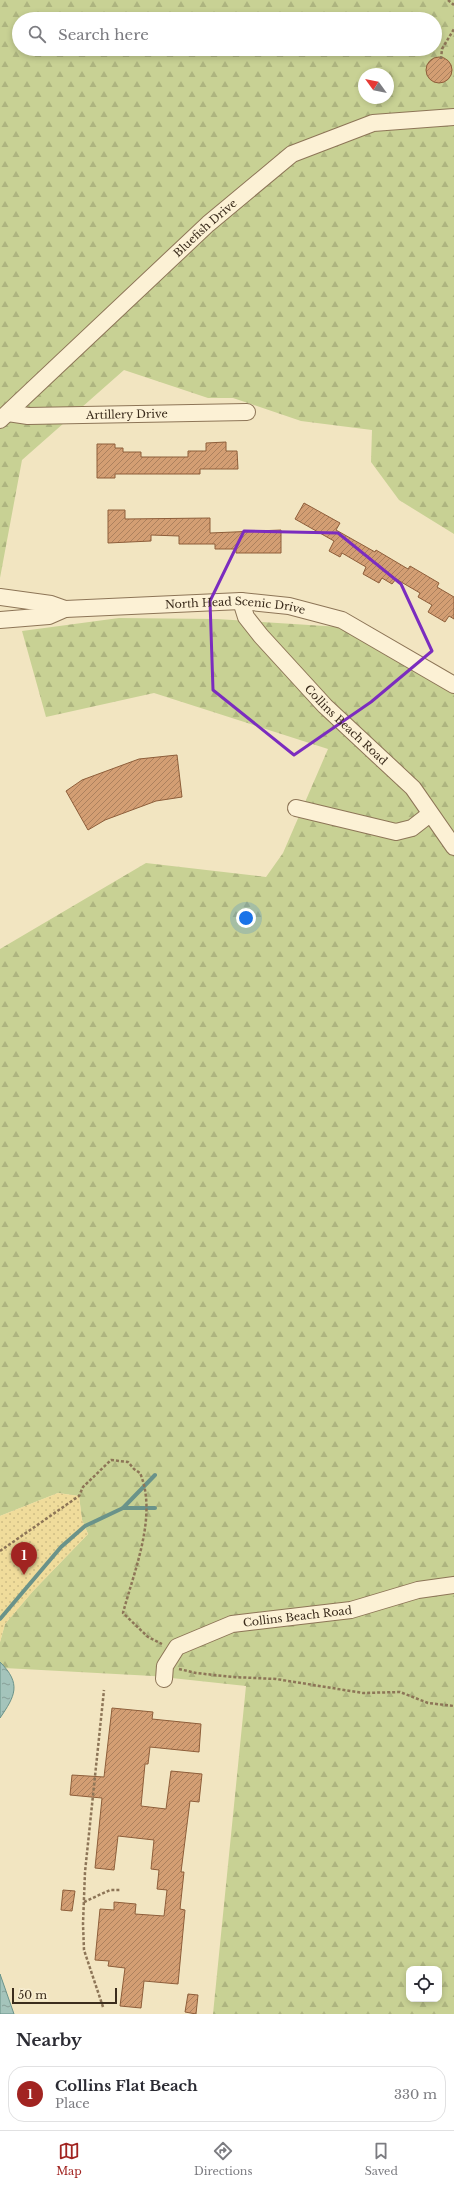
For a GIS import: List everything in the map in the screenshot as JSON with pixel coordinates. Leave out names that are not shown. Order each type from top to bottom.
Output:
[{"type":"street","name":"Bluefish Drive","points":[[4,417],[208,224],[292,154],[373,123],[454,117]]},
{"type":"street","name":"Artillery Drive","points":[[4,417],[247,412]]},
{"type":"street","name":"North Head Scenic Drive","points":[[0,597],[51,604],[65,609],[241,601],[289,606],[342,620],[454,685]]},
{"type":"street","name":"Collins Beach Road","points":[[241,601],[246,617],[261,636],[325,706],[413,788],[454,847]]},
{"type":"street","points":[[0,620],[49,616],[65,609]]},
{"type":"street","points":[[296,808],[396,832],[412,828],[430,814]]},
{"type":"street","name":"Collins Beach Road","points":[[177,1647],[232,1624],[351,1610],[418,1590],[454,1585]]},
{"type":"street","points":[[164,1672],[177,1647]]},
{"type":"path","points":[[448,0],[454,5]]},
{"type":"path","points":[[442,50],[454,29]]},
{"type":"path","points":[[0,1551],[79,1496],[83,1487],[111,1460],[128,1462],[134,1470],[140,1473],[146,1489],[147,1504],[144,1532],[123,1614],[148,1637],[162,1644],[177,1647]]},
{"type":"path","points":[[164,1672],[276,1679],[363,1693],[400,1692],[428,1703],[454,1706]]},
{"type":"path","points":[[103,2008],[84,1950],[84,1902],[85,1872],[104,1690]]},
{"type":"path","points":[[84,1902],[110,1890],[120,1890]]},
{"type":"highlighted area","points":[[244,531],[338,533],[401,584],[432,651],[371,702],[294,755],[213,690],[210,601]]},
{"type":"green space","points":[[0,0],[454,0],[454,534],[399,500],[371,462],[372,430],[301,421],[233,398],[208,398],[124,370],[22,460],[0,578]]},
{"type":"green space","points":[[119,618],[217,619],[341,627],[454,692],[454,2014],[213,2014],[246,1686],[153,1676],[4,1668],[0,1662],[0,1642],[5,1624],[33,1591],[88,1534],[82,1520],[79,1496],[58,1493],[0,1516],[0,949],[146,863],[266,877],[283,853],[328,749],[154,693],[46,717],[22,631]]},
{"type":"sand","points":[[58,1493],[79,1496],[82,1520],[88,1534],[33,1591],[5,1624],[0,1642],[0,1516]]},
{"type":"water","points":[[0,1662],[11,1677],[14,1684],[14,1690],[9,1703],[0,1718]]},
{"type":"water","points":[[0,1974],[14,2014],[0,2014]]},
{"type":"building","points":[[439,57],[448,61],[452,70],[448,79],[439,83],[430,79],[426,70],[430,61]]},
{"type":"building","points":[[226,442],[226,451],[237,451],[238,469],[200,469],[200,474],[115,474],[115,478],[97,478],[97,444],[115,444],[115,448],[123,448],[123,452],[141,452],[141,457],[188,457],[188,451],[206,451],[206,443]]},
{"type":"building","points":[[304,503],[340,523],[336,530],[375,552],[376,550],[408,569],[410,566],[439,583],[437,587],[454,597],[454,619],[449,616],[445,622],[428,612],[432,605],[418,597],[420,593],[396,579],[392,584],[382,578],[379,583],[363,574],[366,567],[342,553],[340,557],[329,551],[334,541],[295,519]]},
{"type":"building","points":[[108,510],[125,510],[125,519],[210,518],[210,533],[281,530],[281,553],[236,553],[236,549],[215,549],[215,544],[179,544],[179,536],[151,535],[151,541],[108,543]]},
{"type":"building","points":[[177,755],[182,797],[156,801],[105,820],[88,830],[66,791],[82,780],[139,759]]},
{"type":"building","points":[[112,1708],[153,1712],[152,1719],[201,1724],[199,1752],[150,1747],[148,1764],[145,1764],[141,1806],[166,1809],[171,1771],[202,1774],[199,1802],[190,1801],[181,1872],[184,1872],[180,1909],[185,1910],[178,1984],[144,1981],[141,2008],[120,2006],[125,1968],[108,1966],[109,1961],[95,1960],[100,1909],[114,1910],[114,1902],[136,1904],[135,1914],[164,1916],[167,1890],[157,1889],[159,1870],[151,1869],[154,1840],[118,1836],[114,1870],[95,1868],[102,1798],[70,1795],[72,1775],[104,1777]]},
{"type":"building","points":[[63,1890],[75,1891],[72,1911],[61,1910]]},
{"type":"building","points":[[188,1994],[198,1995],[196,2014],[185,2012]]},
{"type":"waterway","points":[[0,1619],[61,1547],[85,1526],[123,1508],[155,1475]]},
{"type":"waterway","points":[[123,1508],[155,1508]]},
{"type":"place","name":"Collins Flat Beach","points":[[24,1575]]}]
